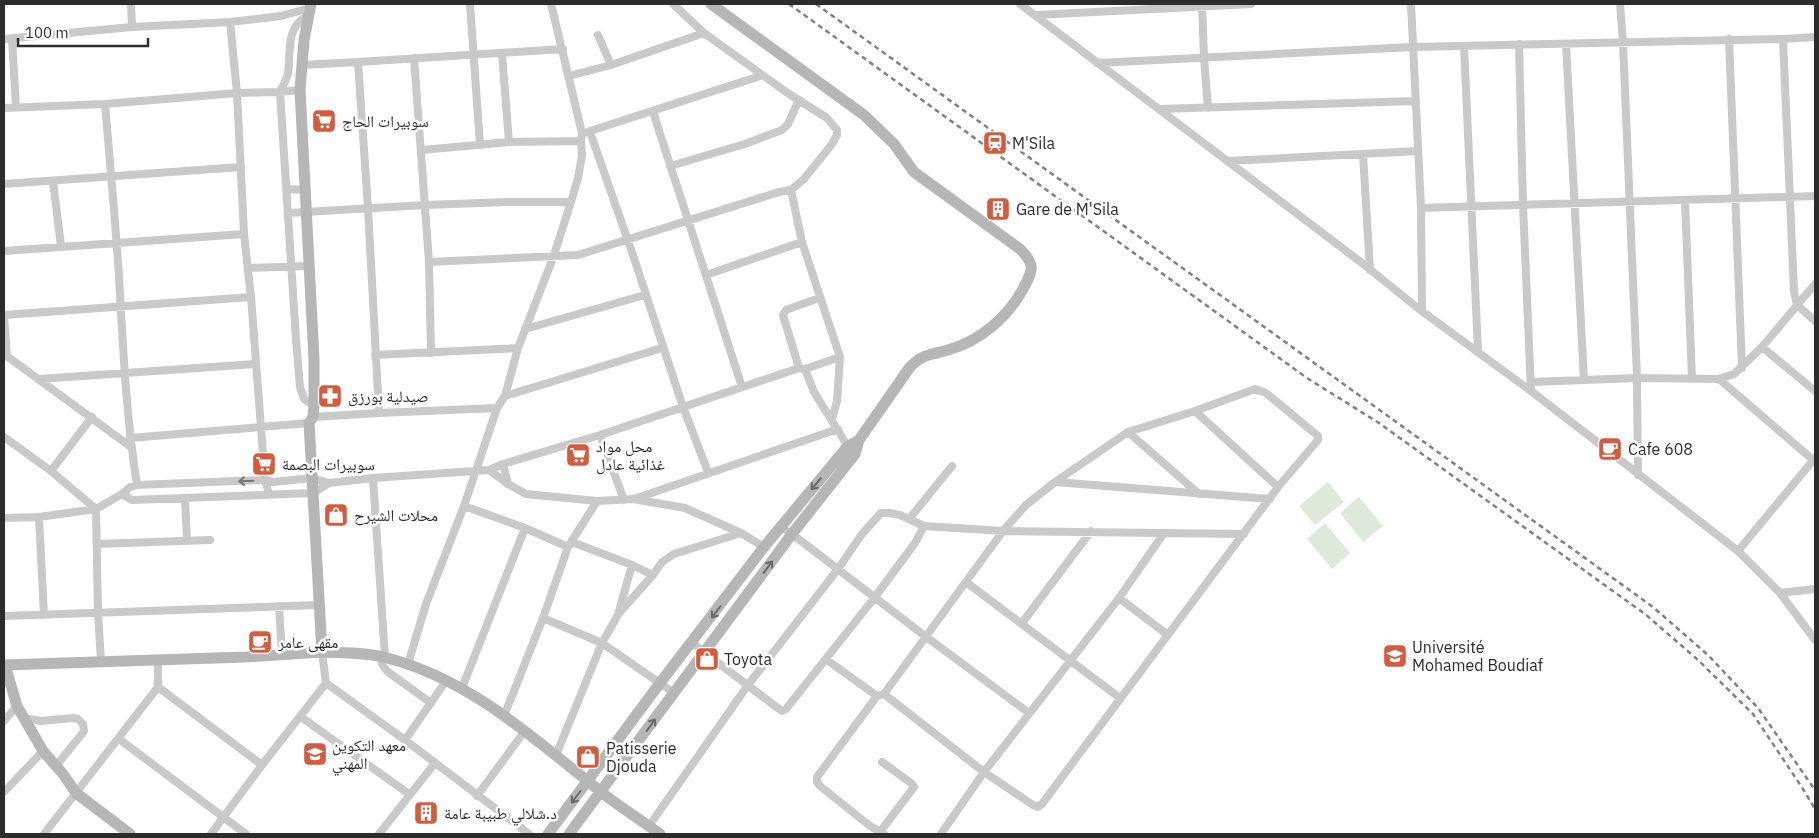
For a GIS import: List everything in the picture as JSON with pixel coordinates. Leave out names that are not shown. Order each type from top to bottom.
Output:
[{"type":"street","points":[[131,4],[132,27]]},
{"type":"street","points":[[470,4],[480,145]]},
{"type":"street","points":[[551,4],[584,135],[628,240],[662,348],[708,472]]},
{"type":"street","points":[[429,262],[553,258],[578,255],[779,192],[791,190],[804,179],[832,144],[837,135],[837,130],[827,118],[704,33],[673,4]]},
{"type":"street","points":[[570,834],[792,534],[898,383],[919,358],[930,353],[948,350],[992,328],[1020,293],[1032,272],[1032,264],[1020,249],[914,172],[890,139],[864,115],[711,4]]},
{"type":"street","points":[[1020,4],[1422,311],[1531,386],[1638,475],[1738,551],[1780,593],[1815,640]]},
{"type":"street","points":[[1036,15],[1202,5],[1251,4]]},
{"type":"street","points":[[1411,4],[1418,151],[1422,311]]},
{"type":"street","points":[[1620,4],[1637,378],[1638,475]]},
{"type":"street","points":[[1202,5],[1208,108]]},
{"type":"street","points":[[16,107],[8,39],[132,27],[230,22],[281,16],[310,9]]},
{"type":"street","points":[[211,834],[326,683],[318,605],[312,478],[310,266],[304,190],[300,90],[301,64],[310,9]]},
{"type":"street","points":[[310,9],[291,34],[287,76],[280,92],[300,388],[312,415]]},
{"type":"street","points":[[230,22],[237,93],[244,234],[251,297],[265,480],[269,494]]},
{"type":"street","points":[[568,76],[611,65],[704,33]]},
{"type":"street","points":[[598,35],[611,65]]},
{"type":"street","points":[[1097,62],[1413,47],[1815,37]]},
{"type":"street","points":[[1728,39],[1742,368]]},
{"type":"street","points":[[1783,39],[1794,292],[1797,305],[1815,321]]},
{"type":"street","points":[[1519,44],[1523,205],[1531,386]]},
{"type":"street","points":[[1566,44],[1584,380]]},
{"type":"street","points":[[1464,46],[1478,351]]},
{"type":"street","points":[[301,64],[502,54],[563,49]]},
{"type":"street","points":[[502,54],[509,142]]},
{"type":"street","points":[[414,58],[429,262],[431,353]]},
{"type":"street","points":[[358,62],[380,413]]},
{"type":"street","points":[[422,150],[584,135],[763,75]]},
{"type":"street","points":[[4,108],[104,104],[300,90]]},
{"type":"street","points":[[670,166],[745,144],[782,130],[788,124],[799,100]]},
{"type":"street","points":[[1159,109],[1416,101]]},
{"type":"street","points":[[104,104],[121,308],[124,374],[131,447],[137,485]]},
{"type":"street","points":[[652,112],[742,387]]},
{"type":"street","points":[[408,664],[426,604],[464,506],[497,408],[505,396],[518,348],[553,258],[578,178],[584,135]]},
{"type":"street","points":[[1227,161],[1418,151]]},
{"type":"street","points":[[1363,154],[1370,270]]},
{"type":"street","points":[[4,184],[241,167]]},
{"type":"street","points":[[53,181],[61,246]]},
{"type":"street","points":[[286,189],[304,190]]},
{"type":"street","points":[[791,190],[802,242],[840,357],[837,401],[832,418]]},
{"type":"street","points":[[1420,208],[1815,196]]},
{"type":"street","points":[[1685,200],[1692,379]]},
{"type":"street","points":[[288,213],[425,205],[571,202]]},
{"type":"street","points":[[4,251],[244,234]]},
{"type":"street","points":[[706,274],[802,242]]},
{"type":"street","points":[[248,268],[292,265],[310,266]]},
{"type":"street","points":[[1531,386],[1584,380],[1637,378],[1719,379],[1734,374],[1762,347],[1815,284]]},
{"type":"street","points":[[525,329],[645,295]]},
{"type":"street","points":[[131,447],[6,355],[4,315],[121,308],[251,297]]},
{"type":"street","points":[[819,298],[786,310],[783,315],[802,369],[814,392],[851,450]]},
{"type":"street","points":[[296,339],[312,337]]},
{"type":"street","points":[[1762,347],[1815,391]]},
{"type":"street","points":[[375,355],[518,348]]},
{"type":"street","points":[[505,396],[662,348]]},
{"type":"street","points":[[4,518],[39,517],[96,509],[137,485],[265,480],[273,482],[312,478],[329,483],[372,478],[489,470],[840,357]]},
{"type":"street","points":[[39,379],[256,364]]},
{"type":"street","points":[[1719,379],[1814,459],[1738,551]]},
{"type":"street","points":[[827,660],[881,695],[984,772],[1038,807],[1278,487],[1318,440],[1316,434],[1266,393],[1260,390],[1248,391],[1195,411],[1128,432],[1055,482],[1026,505],[1004,531],[881,695],[817,777],[817,782],[820,786],[870,826],[882,833],[914,787],[882,762]]},
{"type":"street","points":[[130,438],[261,427],[312,415],[497,408]]},
{"type":"street","points":[[1195,411],[1278,487]]},
{"type":"street","points":[[51,471],[92,418]]},
{"type":"street","points":[[489,470],[526,494],[598,501],[633,499],[838,428]]},
{"type":"street","points":[[1128,432],[1199,494]]},
{"type":"street","points":[[600,435],[624,500]]},
{"type":"street","points":[[4,437],[51,471],[96,509],[101,662]]},
{"type":"street","points":[[548,834],[764,547],[851,450]]},
{"type":"street","points":[[503,464],[508,484]]},
{"type":"street","points":[[910,518],[952,466]]},
{"type":"street","points":[[372,478],[383,666],[388,672],[432,703]]},
{"type":"street","points":[[1055,482],[1270,499]]},
{"type":"street","points":[[122,494],[132,500],[313,493],[329,483]]},
{"type":"street","points":[[185,498],[187,541]]},
{"type":"street","points":[[633,499],[685,508],[741,533],[764,547]]},
{"type":"street","points":[[504,716],[570,544],[598,501]]},
{"type":"street","points":[[464,506],[632,565],[653,575]]},
{"type":"street","points":[[649,826],[748,686],[838,569],[862,534],[881,513],[889,512],[910,518],[924,526],[1004,531],[1244,534]]},
{"type":"street","points":[[39,517],[44,615]]},
{"type":"street","points":[[692,643],[782,711],[786,710],[875,597],[914,544],[924,526]]},
{"type":"street","points":[[781,527],[1029,713]]},
{"type":"street","points":[[462,688],[525,528]]},
{"type":"street","points":[[1022,623],[1091,531]]},
{"type":"street","points":[[619,612],[653,575],[662,562],[674,554],[741,533]]},
{"type":"street","points":[[941,834],[984,772],[1119,598],[1164,533]]},
{"type":"street","points":[[97,544],[210,540]]},
{"type":"street","points":[[556,755],[602,643],[619,612],[632,565]]},
{"type":"street","points":[[966,582],[1120,698]]},
{"type":"street","points":[[1780,593],[1815,589]]},
{"type":"street","points":[[1119,598],[1168,635]]},
{"type":"street","points":[[4,616],[318,605]]},
{"type":"street","points":[[279,606],[282,655]]},
{"type":"street","points":[[543,618],[602,643],[674,693]]},
{"type":"street","points":[[127,834],[76,793],[43,751],[17,706],[4,665],[158,661],[322,652],[382,657],[408,664],[462,688],[504,716],[589,780],[601,792],[660,834]]},
{"type":"street","points":[[44,834],[158,687],[158,661]]},
{"type":"street","points":[[405,740],[446,681]]},
{"type":"street","points":[[326,683],[529,834]]},
{"type":"street","points":[[158,687],[262,765]]},
{"type":"street","points":[[4,721],[17,706]]},
{"type":"street","points":[[301,717],[409,794]]},
{"type":"street","points":[[24,718],[41,721],[73,718],[78,719],[83,724],[84,731],[56,766]]},
{"type":"street","points":[[477,796],[524,732]]},
{"type":"street","points":[[119,739],[246,834]]},
{"type":"street","points":[[4,792],[43,751]]},
{"type":"street","points":[[379,834],[435,763]]},
{"type":"street","points":[[865,834],[870,826]]},
{"type":"green space","points":[[1328,482],[1344,502],[1315,525],[1299,506]]},
{"type":"green space","points":[[1359,497],[1383,526],[1363,542],[1340,513]]},
{"type":"green space","points":[[1325,523],[1350,553],[1332,569],[1307,539]]},
{"type":"railway","points":[[789,4],[1307,378],[1379,423],[1645,614],[1698,660],[1753,714],[1815,809]]},
{"type":"railway","points":[[816,4],[1653,607],[1708,655],[1758,708],[1815,790]]},
{"type":"place","name":"سوبيرات الحاج","points":[[324,121]]},
{"type":"place","name":"M'Sila","points":[[995,143]]},
{"type":"place","name":"Gare de M'Sila","points":[[998,209]]},
{"type":"place","name":"صيدلية بورزق","points":[[330,396]]},
{"type":"place","name":"Cafe 608","points":[[1610,449]]},
{"type":"place","name":"محل مواد غذائية عادل","points":[[578,455]]},
{"type":"place","name":"سوبيرات البصمة","points":[[264,464]]},
{"type":"place","name":"محلات الشيرح","points":[[336,515]]},
{"type":"place","name":"مقهى عامر","points":[[260,642]]},
{"type":"place","name":"Université Mohamed Boudiaf","points":[[1395,656]]},
{"type":"place","name":"Toyota","points":[[707,659]]},
{"type":"place","name":"معهد التكوين المهني","points":[[315,754]]},
{"type":"place","name":"Patisserie Djouda","points":[[588,757]]},
{"type":"place","name":"د.شلالي طبيبة عامة","points":[[426,813]]}]
